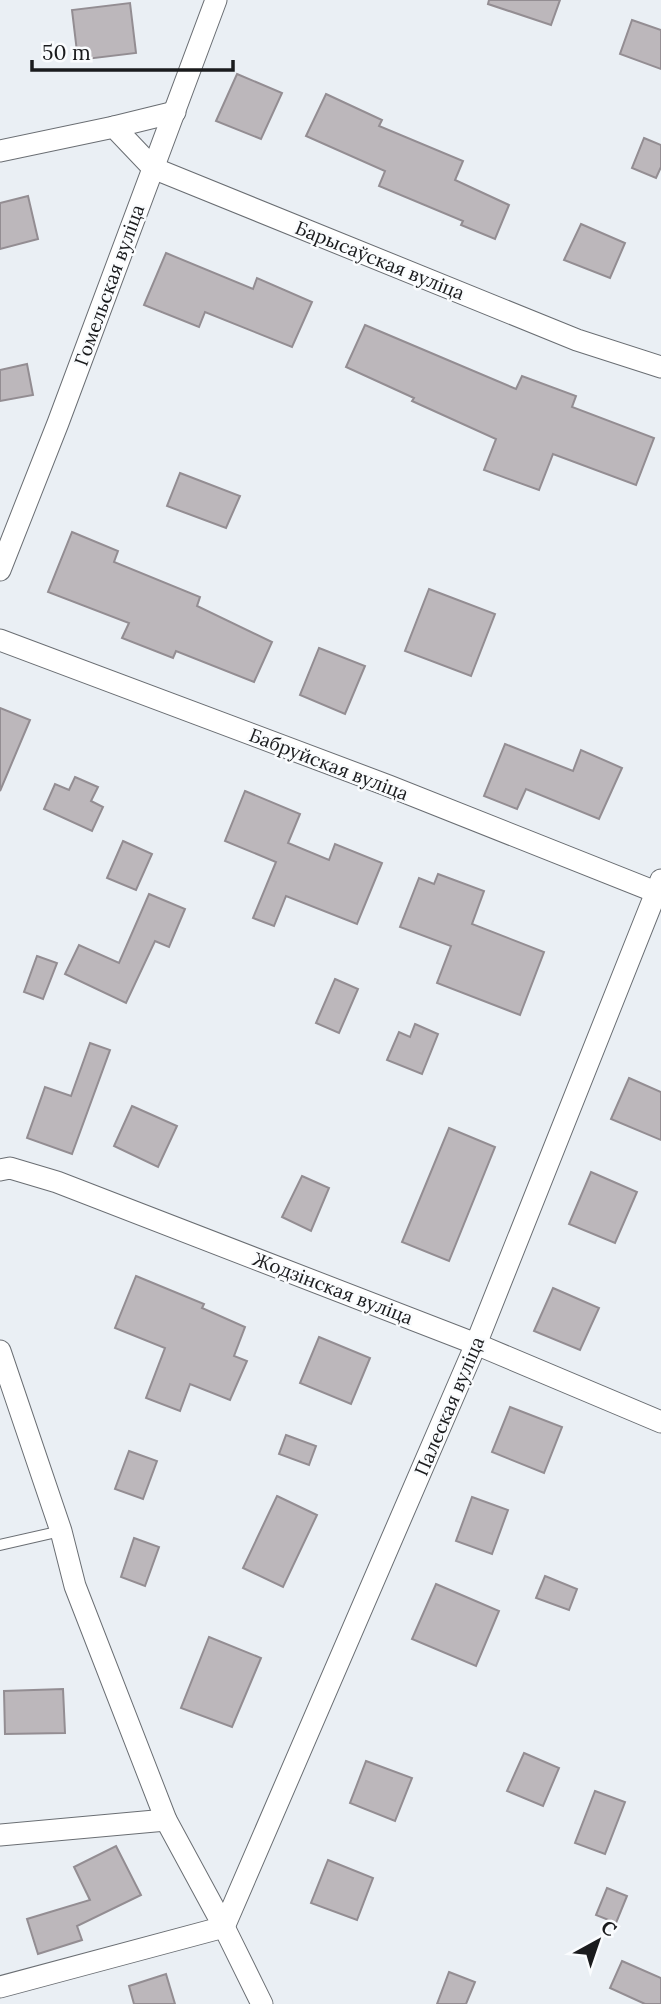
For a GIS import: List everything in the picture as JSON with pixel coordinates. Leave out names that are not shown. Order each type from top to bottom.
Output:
[{"type":"street","name":"Гомельская вуліца","points":[[0,570],[58,423],[216,0]]},
{"type":"street","points":[[0,150],[175,112]]},
{"type":"street","name":"Барысаўская вуліца","points":[[114,127],[153,168],[577,340],[661,367]]},
{"type":"street","name":"Бабруйская вуліца","points":[[0,640],[659,888]]},
{"type":"street","name":"Палеская вуліца","points":[[224,1927],[476,1343],[659,888]]},
{"type":"street","name":"Жодзінская вуліца","points":[[0,1170],[10,1168],[57,1182],[476,1343],[661,1422]]},
{"type":"street","points":[[0,1351],[61,1531],[75,1586],[166,1820],[262,2004]]},
{"type":"street","points":[[0,1835],[166,1820]]},
{"type":"street","points":[[0,1987],[224,1927]]},
{"type":"lane","points":[[0,1545],[61,1531]]},
{"type":"building","points":[[489,0],[560,0],[551,25],[488,4]]},
{"type":"building","points":[[130,3],[136,53],[78,60],[72,10]]},
{"type":"building","points":[[632,20],[661,30],[661,69],[620,54]]},
{"type":"building","points":[[237,74],[282,93],[261,139],[216,121]]},
{"type":"building","points":[[326,94],[382,120],[379,126],[463,161],[455,180],[509,205],[495,239],[461,225],[463,221],[379,186],[385,171],[306,136]]},
{"type":"building","points":[[644,138],[661,145],[661,167],[656,178],[632,168]]},
{"type":"building","points":[[28,196],[38,239],[0,249],[0,203]]},
{"type":"building","points":[[581,224],[625,243],[610,278],[564,260]]},
{"type":"building","points":[[166,253],[253,289],[257,278],[312,302],[292,347],[205,312],[199,327],[144,305]]},
{"type":"building","points":[[365,325],[516,389],[522,376],[576,396],[572,407],[654,438],[636,485],[553,454],[539,490],[484,470],[496,439],[346,367]]},
{"type":"building","points":[[27,364],[33,395],[0,401],[0,370]]},
{"type":"building","points":[[180,473],[240,496],[226,528],[167,506]]},
{"type":"building","points":[[72,532],[118,551],[114,562],[200,597],[197,606],[272,642],[254,682],[176,651],[173,658],[122,638],[129,623],[48,592]]},
{"type":"building","points":[[429,589],[495,614],[471,676],[405,651]]},
{"type":"building","points":[[319,648],[365,666],[345,714],[300,695]]},
{"type":"building","points":[[0,708],[30,720],[0,791]]},
{"type":"building","points":[[505,744],[573,771],[581,750],[622,768],[599,819],[526,789],[517,809],[484,796]]},
{"type":"building","points":[[75,777],[98,787],[91,801],[103,807],[92,831],[44,809],[55,784],[69,790]]},
{"type":"building","points":[[245,791],[300,814],[288,843],[329,860],[335,844],[382,863],[357,924],[286,896],[274,926],[253,918],[276,862],[225,841]]},
{"type":"building","points":[[123,841],[152,854],[136,890],[107,878]]},
{"type":"building","points":[[438,874],[484,891],[472,924],[544,952],[520,1015],[437,983],[451,946],[400,927],[419,878],[434,884]]},
{"type":"building","points":[[149,894],[185,909],[169,947],[155,941],[126,1003],[65,974],[79,945],[119,963]]},
{"type":"building","points":[[37,956],[57,963],[43,999],[24,992]]},
{"type":"building","points":[[335,979],[358,989],[339,1033],[316,1023]]},
{"type":"building","points":[[415,1024],[438,1034],[422,1074],[387,1060],[399,1032],[410,1037]]},
{"type":"building","points":[[90,1043],[110,1050],[72,1154],[27,1138],[45,1087],[71,1096]]},
{"type":"building","points":[[629,1078],[661,1092],[661,1140],[611,1119]]},
{"type":"building","points":[[132,1106],[177,1126],[158,1167],[114,1146]]},
{"type":"building","points":[[449,1128],[495,1147],[449,1261],[402,1242]]},
{"type":"building","points":[[591,1172],[637,1192],[615,1243],[569,1224]]},
{"type":"building","points":[[302,1176],[329,1188],[311,1231],[282,1217]]},
{"type":"building","points":[[136,1276],[204,1304],[202,1308],[245,1327],[234,1356],[247,1361],[230,1400],[190,1384],[180,1411],[146,1398],[165,1348],[115,1328]]},
{"type":"building","points":[[553,1288],[599,1308],[580,1350],[534,1331]]},
{"type":"building","points":[[319,1337],[370,1358],[351,1404],[300,1383]]},
{"type":"building","points":[[510,1407],[562,1427],[544,1473],[492,1452]]},
{"type":"building","points":[[286,1435],[316,1446],[309,1465],[279,1454]]},
{"type":"building","points":[[129,1451],[157,1461],[143,1499],[115,1489]]},
{"type":"building","points":[[277,1496],[317,1515],[283,1587],[243,1568]]},
{"type":"building","points":[[472,1497],[508,1510],[492,1554],[456,1541]]},
{"type":"building","points":[[134,1538],[159,1547],[145,1586],[121,1577]]},
{"type":"building","points":[[545,1576],[577,1589],[569,1610],[536,1598]]},
{"type":"building","points":[[436,1584],[499,1611],[476,1666],[412,1639]]},
{"type":"building","points":[[209,1637],[261,1658],[232,1727],[181,1708]]},
{"type":"building","points":[[63,1689],[65,1733],[5,1734],[4,1691]]},
{"type":"building","points":[[524,1753],[559,1768],[543,1806],[507,1791]]},
{"type":"building","points":[[366,1761],[412,1778],[395,1821],[350,1803]]},
{"type":"building","points":[[595,1791],[625,1802],[605,1854],[575,1843]]},
{"type":"building","points":[[116,1846],[141,1895],[77,1926],[82,1940],[38,1954],[27,1919],[90,1900],[74,1867]]},
{"type":"building","points":[[328,1860],[373,1878],[357,1920],[311,1903]]},
{"type":"building","points":[[607,1888],[627,1896],[616,1923],[596,1915]]},
{"type":"building","points":[[622,1961],[661,1978],[661,2004],[645,2004],[610,1988]]},
{"type":"building","points":[[449,1972],[475,1982],[466,2004],[437,2004]]},
{"type":"building","points":[[166,1974],[175,2004],[134,2004],[129,1986]]}]
